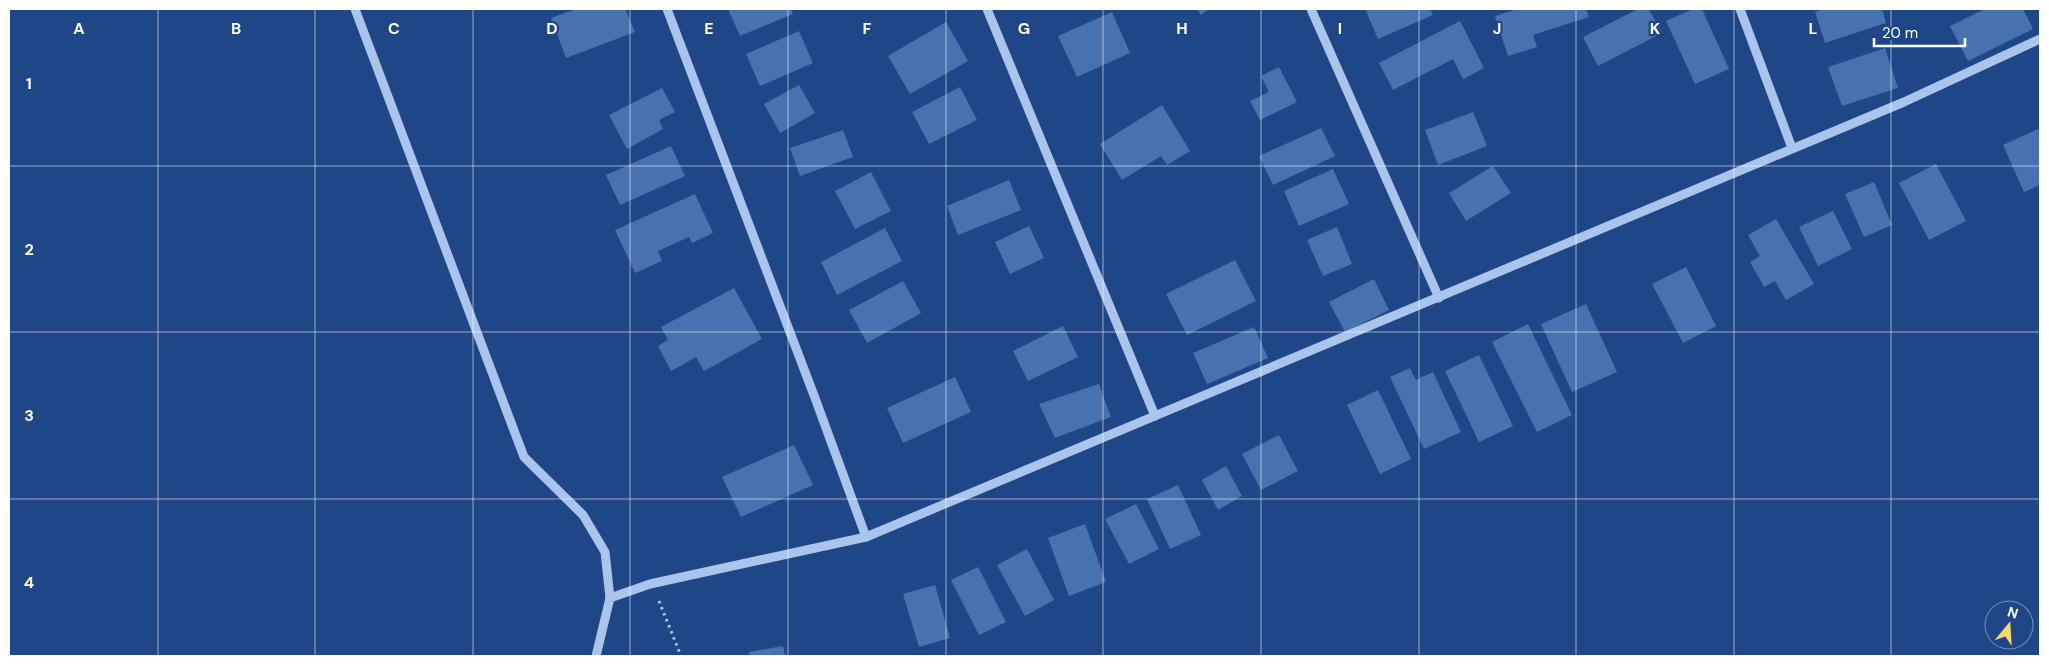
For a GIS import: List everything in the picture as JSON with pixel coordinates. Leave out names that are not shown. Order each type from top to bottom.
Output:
[{"type":"street","points":[[355,9],[524,457],[583,515],[605,552],[610,598],[596,656]]},
{"type":"street","points":[[667,9],[866,536]]},
{"type":"street","points":[[987,9],[1155,416]]},
{"type":"street","points":[[1312,9],[1439,298]]},
{"type":"street","points":[[1740,9],[1792,148]]},
{"type":"street","points":[[610,598],[650,584],[866,536],[1904,102],[2040,40]]},
{"type":"path","points":[[650,584],[682,656]]},
{"type":"building","points":[[576,9],[625,9],[635,32],[566,58],[551,18]]},
{"type":"building","points":[[728,9],[791,9],[793,14],[740,36]]},
{"type":"building","points":[[1197,9],[1209,9],[1201,15]]},
{"type":"building","points":[[1365,9],[1430,9],[1433,15],[1378,39]]},
{"type":"building","points":[[1518,9],[1586,9],[1589,17],[1533,35],[1537,47],[1508,56],[1495,16]]},
{"type":"building","points":[[1638,9],[1649,9],[1662,33],[1598,66],[1583,37]]},
{"type":"building","points":[[1693,9],[1702,9],[1729,69],[1695,84],[1666,21]]},
{"type":"building","points":[[1824,9],[1882,9],[1886,23],[1825,43],[1815,12]]},
{"type":"building","points":[[1985,9],[2023,9],[2033,29],[1968,61],[1950,26]]},
{"type":"building","points":[[1112,12],[1130,53],[1077,77],[1058,36]]},
{"type":"building","points":[[1460,21],[1484,68],[1463,79],[1453,59],[1393,90],[1379,63]]},
{"type":"building","points":[[946,22],[968,61],[910,94],[888,56]]},
{"type":"building","points":[[799,31],[813,63],[760,86],[746,54]]},
{"type":"building","points":[[1885,48],[1898,88],[1842,106],[1828,67]]},
{"type":"building","points":[[1279,67],[1297,102],[1260,120],[1250,101],[1269,92],[1261,76]]},
{"type":"building","points":[[799,85],[815,113],[780,133],[764,104]]},
{"type":"building","points":[[960,87],[977,120],[929,144],[912,112]]},
{"type":"building","points":[[662,88],[675,112],[659,120],[663,129],[627,149],[609,115]]},
{"type":"building","points":[[1162,105],[1190,151],[1167,165],[1161,156],[1122,180],[1100,144]]},
{"type":"building","points":[[1473,112],[1487,146],[1438,165],[1425,130]]},
{"type":"building","points":[[1321,128],[1335,156],[1273,185],[1259,156]]},
{"type":"building","points":[[2038,129],[2040,133],[2040,185],[2024,192],[2003,145]]},
{"type":"building","points":[[843,130],[853,157],[800,176],[790,148]]},
{"type":"building","points":[[671,146],[685,176],[620,205],[606,175]]},
{"type":"building","points":[[1936,164],[1966,221],[1929,240],[1899,183]]},
{"type":"building","points":[[1493,166],[1511,193],[1466,221],[1449,193]]},
{"type":"building","points":[[1333,169],[1349,204],[1299,226],[1284,191]]},
{"type":"building","points":[[871,172],[891,211],[855,229],[835,191]]},
{"type":"building","points":[[1009,180],[1021,210],[958,235],[947,206]]},
{"type":"building","points":[[1874,182],[1892,225],[1864,237],[1845,194]]},
{"type":"building","points":[[695,194],[713,233],[692,243],[689,237],[658,251],[662,261],[635,273],[615,230]]},
{"type":"building","points":[[1833,211],[1852,249],[1818,266],[1799,227]]},
{"type":"building","points":[[1776,219],[1814,284],[1786,300],[1775,281],[1764,287],[1750,262],[1760,256],[1748,235]]},
{"type":"building","points":[[1029,226],[1044,258],[1010,274],[995,242]]},
{"type":"building","points":[[1337,227],[1352,264],[1323,276],[1307,240]]},
{"type":"building","points":[[885,228],[902,261],[837,295],[821,262]]},
{"type":"building","points":[[1235,260],[1256,301],[1187,335],[1166,294]]},
{"type":"building","points":[[1686,267],[1716,326],[1683,343],[1652,284]]},
{"type":"building","points":[[1374,279],[1389,310],[1345,332],[1329,302]]},
{"type":"building","points":[[903,281],[921,313],[867,343],[849,310]]},
{"type":"building","points":[[734,288],[762,339],[704,371],[696,357],[671,371],[658,346],[668,340],[661,327]]},
{"type":"building","points":[[1586,304],[1617,372],[1572,392],[1541,324]]},
{"type":"building","points":[[1528,324],[1572,415],[1537,432],[1492,342]]},
{"type":"building","points":[[1063,326],[1078,357],[1028,381],[1013,351]]},
{"type":"building","points":[[1254,327],[1268,358],[1207,384],[1193,353]]},
{"type":"building","points":[[1479,355],[1513,426],[1479,442],[1445,371]]},
{"type":"building","points":[[1410,368],[1416,380],[1433,372],[1461,432],[1424,449],[1390,377]]},
{"type":"building","points":[[955,377],[971,412],[903,443],[887,408]]},
{"type":"building","points":[[1099,384],[1111,417],[1055,438],[1039,404]]},
{"type":"building","points":[[1378,390],[1411,459],[1380,474],[1347,405]]},
{"type":"building","points":[[1279,435],[1298,471],[1261,490],[1242,454]]},
{"type":"building","points":[[794,445],[813,485],[741,517],[722,477]]},
{"type":"building","points":[[1226,466],[1242,496],[1218,510],[1202,480]]},
{"type":"building","points":[[1178,485],[1201,535],[1170,549],[1147,499]]},
{"type":"building","points":[[1136,504],[1159,549],[1129,564],[1105,519]]},
{"type":"building","points":[[1085,524],[1106,582],[1069,596],[1048,538]]},
{"type":"building","points":[[1027,549],[1054,600],[1025,616],[997,565]]},
{"type":"building","points":[[978,567],[1006,622],[979,635],[951,580]]},
{"type":"building","points":[[935,585],[950,638],[919,647],[903,594]]},
{"type":"building","points":[[783,646],[785,656],[749,656],[749,652]]}]
